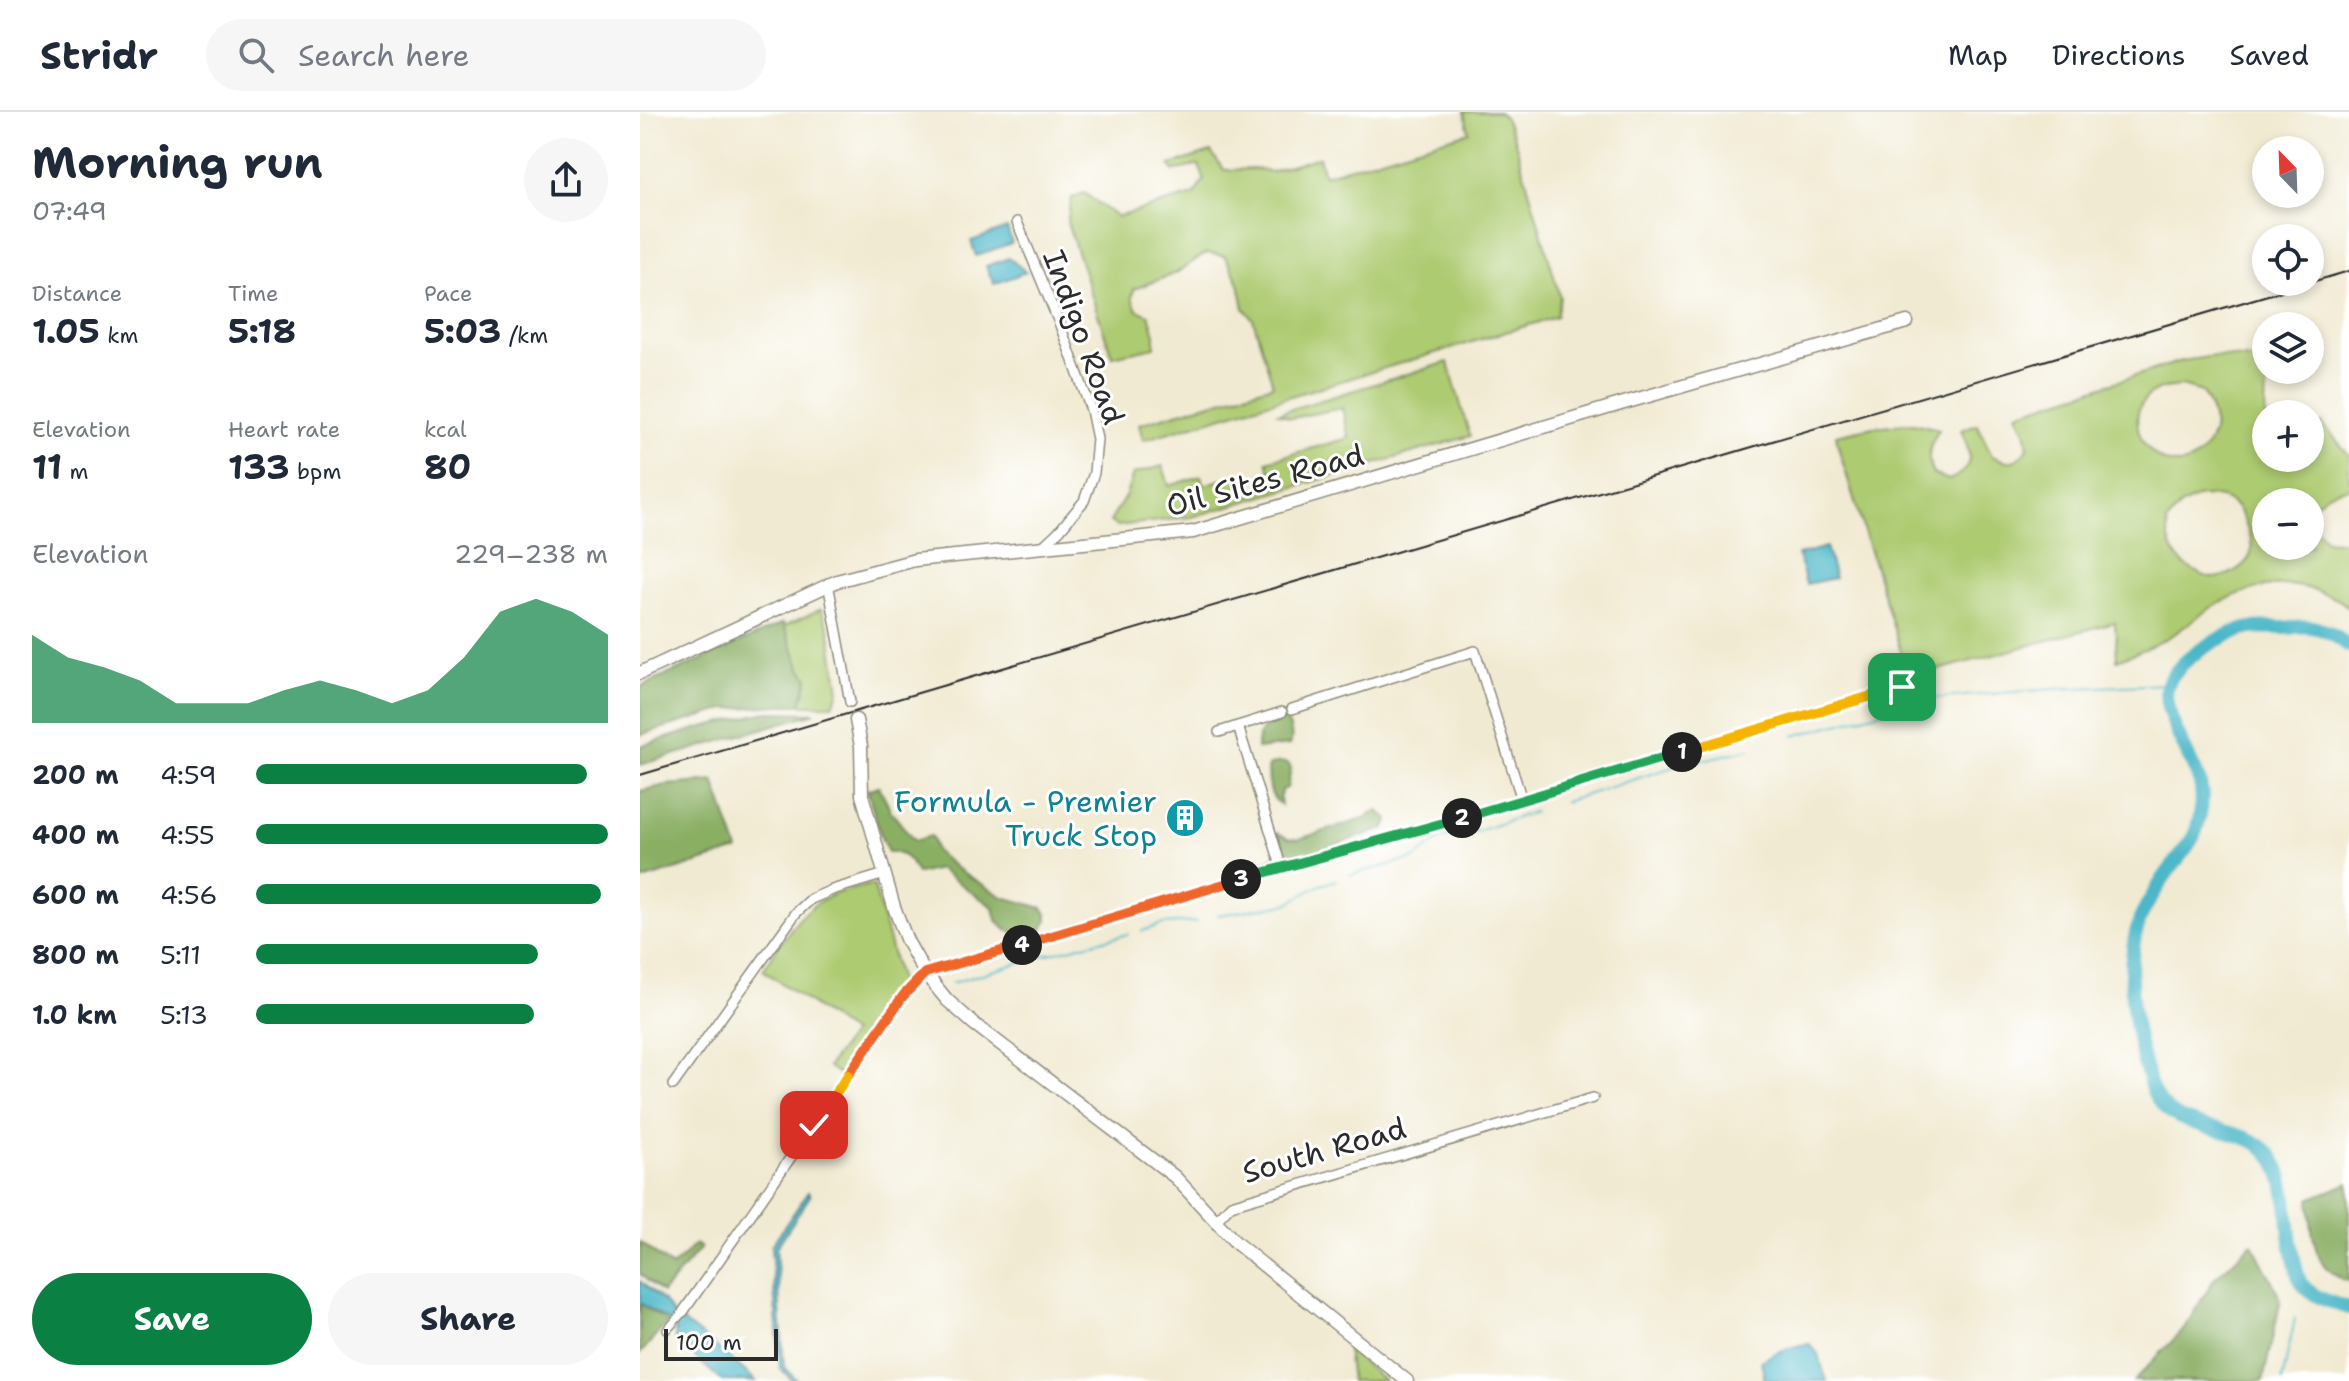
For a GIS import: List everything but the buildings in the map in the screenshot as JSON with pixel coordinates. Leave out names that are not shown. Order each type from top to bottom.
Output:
[{"type":"street","name":"Indigo Road","points":[[1017,222],[1055,310],[1091,410],[1097,439],[1094,473],[1084,501],[1042,547]]},
{"type":"street","name":"Oil Sites Road","points":[[640,673],[828,583],[915,560],[1193,532],[1907,322]]},
{"type":"street","points":[[828,583],[850,702]]},
{"type":"street","points":[[1292,709],[1475,651],[1522,800]]},
{"type":"street","points":[[667,1330],[683,1312],[903,996],[925,973],[1281,866],[1402,835],[1902,687]]},
{"type":"street","points":[[1219,732],[1282,712]]},
{"type":"street","points":[[856,720],[861,746],[862,795],[885,874],[907,941],[925,973],[947,1000],[1175,1177],[1236,1243],[1407,1381]]},
{"type":"street","points":[[1238,726],[1281,866]]},
{"type":"street","points":[[673,1085],[796,913],[821,894],[885,874]]},
{"type":"street","name":"South Road","points":[[1215,1222],[1231,1205],[1593,1098]]},
{"type":"green space","points":[[1464,112],[1499,112],[1514,138],[1560,297],[1556,317],[1143,440],[1139,424],[1273,385],[1253,319],[1244,308],[1239,283],[1225,256],[1206,253],[1176,273],[1134,289],[1132,298],[1137,310],[1149,315],[1155,347],[1112,356],[1067,222],[1072,198],[1084,193],[1117,217],[1194,195],[1204,179],[1199,165],[1174,171],[1170,165],[1211,152],[1224,170],[1271,172],[1319,157],[1324,175],[1469,132]]},
{"type":"green space","points":[[2215,356],[2252,359],[2252,384],[2267,384],[2266,400],[2252,400],[2252,472],[2324,472],[2324,425],[2349,455],[2349,488],[2324,497],[2324,488],[2252,488],[2252,548],[2252,560],[2324,560],[2324,538],[2349,542],[2349,608],[2337,599],[2308,588],[2264,587],[2235,595],[2167,638],[2117,660],[2115,622],[1909,678],[1836,435],[1913,423],[1939,429],[1931,445],[1929,462],[1933,474],[1949,480],[1964,470],[1969,460],[1961,430],[1977,424],[1992,456],[2012,461],[2020,457],[2028,448],[2017,413],[2182,361]],"holes":[[[2182,386],[2202,392],[2214,424],[2208,444],[2194,459],[2178,464],[2163,461],[2150,451],[2141,438],[2137,422],[2140,406],[2152,393],[2163,388]],[[2200,496],[2221,498],[2232,503],[2240,513],[2250,538],[2248,560],[2235,571],[2209,577],[2177,557],[2168,536],[2167,522],[2180,506]]]},
{"type":"green space","points":[[1448,362],[1470,436],[1192,517],[1117,526],[1110,522],[1126,495],[1133,474],[1163,466],[1169,486],[1201,476],[1204,485],[1240,474],[1248,495],[1275,486],[1267,461],[1349,438],[1342,408],[1292,418],[1278,413]]},
{"type":"green space","points":[[821,609],[829,627],[839,691],[833,705],[801,705],[808,678],[800,667],[784,626]]},
{"type":"green space","points":[[783,623],[800,667],[808,678],[801,705],[726,709],[640,735],[640,687]]},
{"type":"green space","points":[[766,712],[815,713],[640,765],[640,746]]},
{"type":"green space","points":[[1284,719],[1291,731],[1289,745],[1257,749],[1261,732]]},
{"type":"green space","points":[[1280,762],[1289,764],[1291,768],[1287,788],[1282,790],[1280,797],[1281,805],[1271,792],[1268,766]]},
{"type":"green space","points":[[714,781],[738,850],[640,881],[640,791]]},
{"type":"green space","points":[[879,786],[891,811],[914,841],[931,836],[936,852],[956,868],[1003,897],[1042,908],[1047,914],[1047,922],[1041,931],[1024,934],[1004,928],[995,916],[993,907],[939,869],[917,874],[906,858],[888,852],[867,790]]},
{"type":"green space","points":[[1378,811],[1389,819],[1384,829],[1301,856],[1288,852],[1278,833],[1299,839],[1367,818]]},
{"type":"green space","points":[[874,886],[900,982],[894,1001],[839,1074],[828,1067],[852,1033],[763,970],[788,932],[811,908],[831,895]]},
{"type":"green space","points":[[2349,1183],[2349,1281],[2336,1276],[2320,1259],[2313,1236],[2309,1199]]},
{"type":"green space","points":[[640,1242],[672,1267],[696,1244],[701,1248],[662,1293],[640,1274]]},
{"type":"green space","points":[[2252,1243],[2281,1299],[2263,1381],[2134,1381],[2183,1330],[2215,1278]]},
{"type":"green space","points":[[640,1303],[671,1321],[640,1354]]},
{"type":"green space","points":[[1347,1349],[1384,1381],[1351,1381]]},
{"type":"water","points":[[1007,228],[1012,243],[976,256],[971,241]]},
{"type":"water","points":[[1009,258],[1026,272],[994,284],[986,266]]},
{"type":"water","points":[[1826,547],[1835,578],[1806,584],[1798,555]]},
{"type":"water","points":[[808,1192],[810,1196],[776,1248],[784,1367],[798,1381],[793,1381],[780,1368],[771,1246]]},
{"type":"water","points":[[640,1281],[673,1314],[756,1381],[722,1381],[675,1339],[675,1325],[640,1303]]},
{"type":"water","points":[[1810,1344],[1818,1354],[1827,1381],[1765,1381],[1761,1361],[1785,1350]]},
{"type":"waterway","points":[[2349,646],[2327,632],[2312,627],[2251,628],[2240,630],[2204,648],[2174,674],[2166,693],[2168,705],[2199,780],[2201,810],[2195,834],[2142,914],[2135,939],[2131,981],[2140,1046],[2151,1086],[2161,1104],[2176,1116],[2232,1133],[2266,1150],[2281,1177],[2300,1281],[2317,1296],[2349,1308]]},
{"type":"waterway","points":[[1794,736],[1913,700],[2168,684]]},
{"type":"waterway","points":[[1564,802],[1673,767],[1750,749]]},
{"type":"waterway","points":[[1350,875],[1416,858],[1440,839],[1479,831],[1534,812]]},
{"type":"waterway","points":[[1218,915],[1287,904],[1318,886],[1337,880]]},
{"type":"waterway","points":[[1142,931],[1163,924],[1196,922]]},
{"type":"waterway","points":[[952,983],[1128,934]]},
{"type":"waterway","points":[[2282,1381],[2295,1318]]},
{"type":"railway","points":[[640,775],[2349,271]]},
{"type":"place","name":"Formula - Premier Truck Stop","points":[[1185,818]]},
{"type":"route","points":[[814,1125],[903,996],[925,973],[1281,866],[1402,835],[1902,687]]}]
